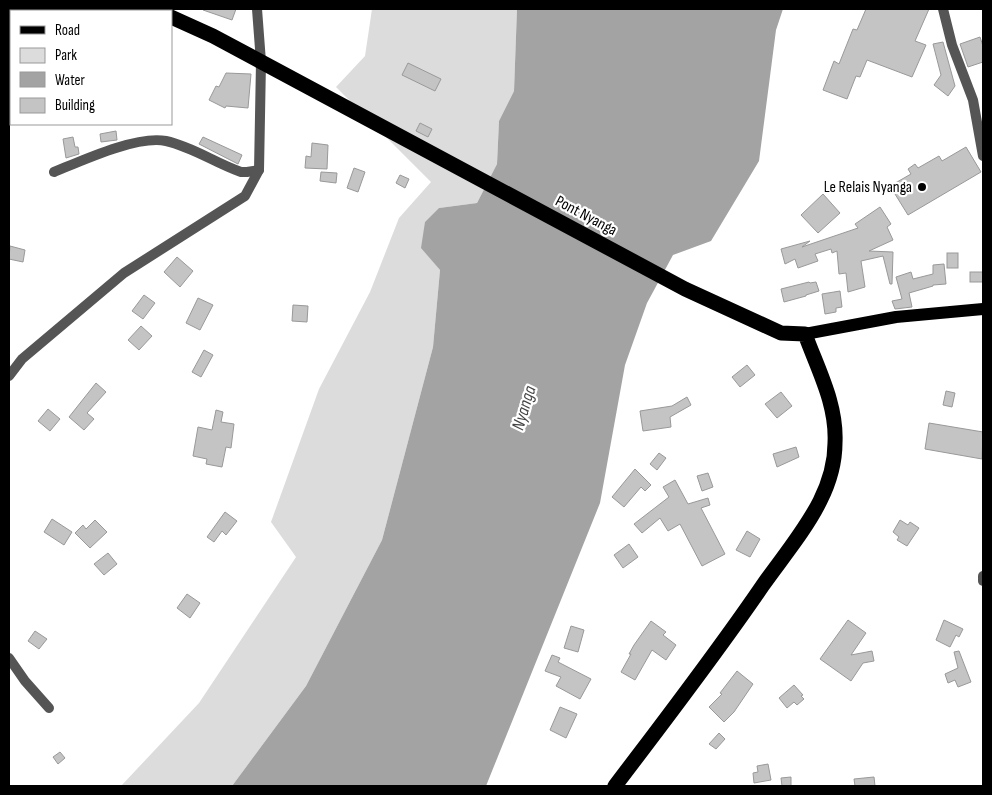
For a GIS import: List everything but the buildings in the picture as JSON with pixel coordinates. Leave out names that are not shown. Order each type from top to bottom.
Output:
[{"type":"highway","name":"Pont Nyanga","points":[[172,17],[213,36],[685,289],[781,333],[805,334]]},
{"type":"highway","points":[[615,786],[738,622],[810,518],[827,486],[834,459],[835,425],[826,386],[805,334]]},
{"type":"main road","points":[[805,334],[896,317],[983,309]]},
{"type":"street","points":[[9,376],[22,359],[124,273],[245,196],[259,170],[261,62],[257,9]]},
{"type":"street","points":[[944,9],[952,45],[973,100],[983,156]]},
{"type":"street","points":[[54,172],[106,152],[133,144],[157,140],[168,141],[199,152],[241,172],[259,170]]},
{"type":"street","points":[[9,658],[25,681],[49,708]]},
{"type":"green space","points":[[372,9],[517,9],[514,91],[499,121],[497,164],[477,203],[439,208],[422,248],[440,270],[433,347],[382,540],[306,686],[232,786],[121,786],[199,703],[296,557],[271,522],[319,389],[370,292],[399,218],[431,182],[336,87],[365,56]]},
{"type":"water","name":"Nyanga","points":[[517,9],[783,9],[776,30],[759,161],[711,241],[673,255],[647,303],[625,365],[600,503],[486,786],[232,786],[306,686],[382,540],[433,347],[440,270],[421,248],[425,222],[439,208],[477,203],[497,164],[499,121],[514,91]]},
{"type":"place","name":"Le Relais Nyanga","points":[[922,187]]}]
